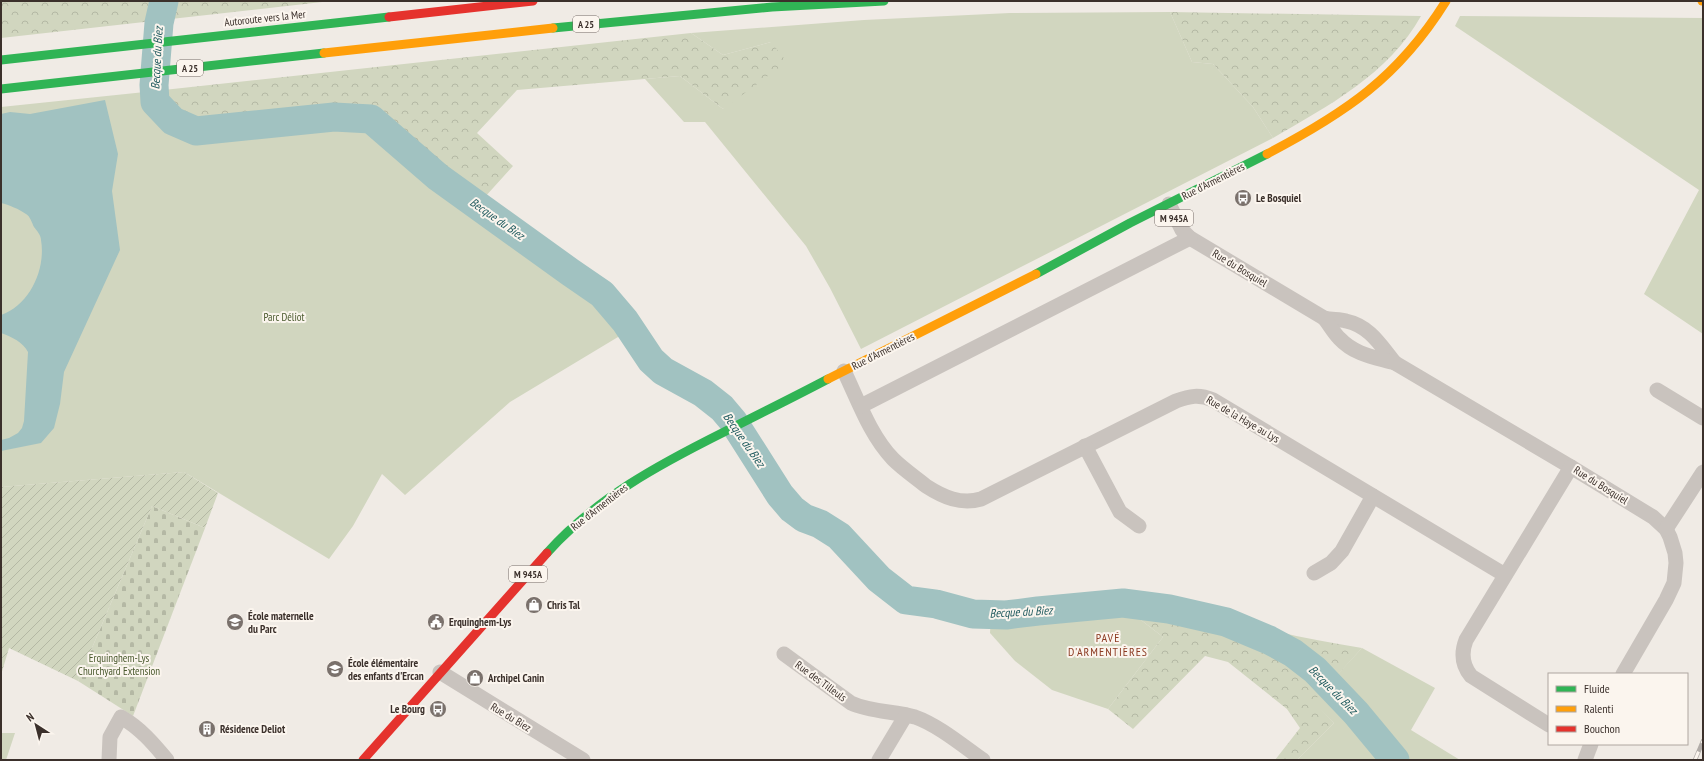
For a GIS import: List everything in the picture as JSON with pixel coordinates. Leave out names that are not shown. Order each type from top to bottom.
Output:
[{"type":"main road","name":"Autoroute vers la Mer","points":[[1,60],[532,1]]},
{"type":"main road","name":"A 25","points":[[1,89],[289,56],[661,17],[772,7],[884,1]]},
{"type":"main road","name":"Rue d'Armentières","points":[[363,760],[449,677],[549,551],[590,512],[641,476],[745,421],[848,378],[1061,262],[1106,235],[1174,213],[1278,148],[1322,123],[1365,94],[1388,75],[1407,55],[1446,1]]},
{"type":"street","name":"Rue du Bosquiel","points":[[1174,213],[1182,230],[1190,238],[1324,318],[1355,323],[1379,341],[1395,363]]},
{"type":"street","points":[[861,406],[1190,238]]},
{"type":"street","name":"Rue du Bosquiel","points":[[1324,318],[1338,338],[1351,349],[1365,356],[1395,363],[1653,517],[1666,529],[1675,554],[1676,563],[1674,583],[1666,600],[1623,673]]},
{"type":"street","name":"Rue de la Haye au Lys","points":[[848,378],[880,443],[900,466],[936,492],[944,496],[968,502],[981,499],[1176,401],[1186,397],[1200,396],[1213,400],[1505,575]]},
{"type":"street","points":[[1657,390],[1703,418]]},
{"type":"street","points":[[1085,446],[1117,508],[1126,518],[1139,526]]},
{"type":"street","points":[[1548,724],[1477,681],[1467,671],[1464,663],[1463,649],[1466,640],[1571,467]]},
{"type":"street","points":[[1666,529],[1703,472]]},
{"type":"street","points":[[1314,573],[1331,563],[1342,551],[1373,496]]},
{"type":"street","name":"Rue des Tilleuls","points":[[784,654],[851,703],[906,715],[930,724],[983,760]]},
{"type":"street","name":"Rue du Biez","points":[[449,677],[582,760]]},
{"type":"street","points":[[879,760],[906,715]]},
{"type":"street","points":[[109,760],[110,737],[121,717],[135,726],[167,760]]},
{"type":"green space","points":[[1,1],[331,1],[1,38]]},
{"type":"green space","points":[[1170,12],[1192,62],[1213,64],[1253,107],[1273,138],[861,349],[830,288],[806,246],[705,122],[684,122],[645,79],[680,76],[723,109],[771,42],[723,55],[691,33],[864,20],[1010,13]]},
{"type":"green space","points":[[1170,12],[1421,16],[1408,37],[1375,72],[1336,101],[1273,138],[1253,107],[1213,64],[1192,62]]},
{"type":"green space","points":[[1460,16],[1703,18],[1703,334],[1644,294],[1699,190],[1455,26]]},
{"type":"green space","points":[[691,33],[723,55],[771,42],[787,62],[723,109],[680,76],[517,90],[477,133],[513,166],[475,208],[368,125],[204,138],[164,118],[145,92]]},
{"type":"green space","name":"Parc Déliot","points":[[145,92],[164,118],[204,138],[368,125],[604,305],[623,334],[510,402],[405,495],[382,474],[353,526],[329,559],[184,472],[1,487],[1,107]]},
{"type":"green space","points":[[184,472],[218,493],[205,528],[152,506],[78,681],[9,648],[1,675],[1,487]]},
{"type":"green space","name":"Erquinghem-Lys Churchyard Extension","points":[[152,506],[205,528],[133,716],[78,681]]},
{"type":"green space","points":[[1110,596],[1163,637],[1108,709],[1052,690],[1015,661],[990,633],[992,603]]},
{"type":"green space","points":[[1110,596],[1173,605],[1286,634],[1362,648],[1313,702],[1334,723],[1297,760],[1275,760],[1300,728],[1287,709],[1228,662],[1205,656],[1133,729],[1108,709],[1163,637]]},
{"type":"green space","points":[[1362,648],[1435,688],[1411,730],[1460,760],[1297,760],[1334,723],[1312,702]]},
{"type":"green space","points":[[1,733],[15,733],[6,760],[1,760]]},
{"type":"water","points":[[105,100],[118,154],[112,191],[120,250],[64,372],[60,404],[54,428],[41,443],[1,451],[1,440],[18,433],[22,428],[24,421],[28,352],[26,348],[13,338],[1,333],[1,315],[11,310],[28,295],[38,274],[42,251],[41,238],[29,216],[11,206],[1,203],[1,114],[10,112],[30,114]]},
{"type":"waterway","name":"Becque du Biez","points":[[164,1],[159,23],[154,85],[155,102],[173,121],[196,131],[334,117],[371,119],[438,177],[602,294],[625,321],[651,360],[663,371],[703,393],[722,408],[733,421],[780,495],[792,509],[804,518],[820,524],[839,536],[879,579],[906,600],[936,604],[973,614],[1006,615],[1123,603],[1169,609],[1226,622],[1269,640],[1293,653],[1315,670],[1356,713],[1395,760]]},
{"type":"railway","points":[[1695,760],[1703,741]]},
{"type":"traffic: fast","points":[[553,28],[772,7],[884,1]]},
{"type":"traffic: fast","points":[[1,60],[389,17]]},
{"type":"traffic: fast","points":[[1,89],[324,53]]},
{"type":"traffic: fast","points":[[1036,274],[1130,223],[1267,154]]},
{"type":"traffic: fast","points":[[547,553],[586,515],[630,484],[700,444],[828,379]]},
{"type":"traffic: slow","points":[[1267,154],[1321,124],[1368,91],[1409,52],[1428,28],[1446,1]]},
{"type":"traffic: slow","points":[[324,53],[553,28]]},
{"type":"traffic: slow","points":[[828,379],[1036,274]]},
{"type":"traffic: jam","points":[[389,17],[533,1]]},
{"type":"traffic: jam","points":[[363,760],[547,553]]},
{"type":"place","name":"Le Bosquiel","points":[[1243,198]]},
{"type":"place","name":"Chris Tal","points":[[534,605]]},
{"type":"place","name":"École maternelle du Parc","points":[[235,622]]},
{"type":"place","name":"Erquinghem-Lys","points":[[436,622]]},
{"type":"place","name":"École élémentaire des enfants d'Ercan","points":[[335,669]]},
{"type":"place","name":"Archipel Canin","points":[[475,678]]},
{"type":"place","name":"Le Bourg","points":[[438,709]]},
{"type":"place","name":"Résidence Deliot","points":[[207,729]]},
{"type":"district","name":"PAVÉ D'ARMENTIÈRES","points":[[1108,645]]}]
